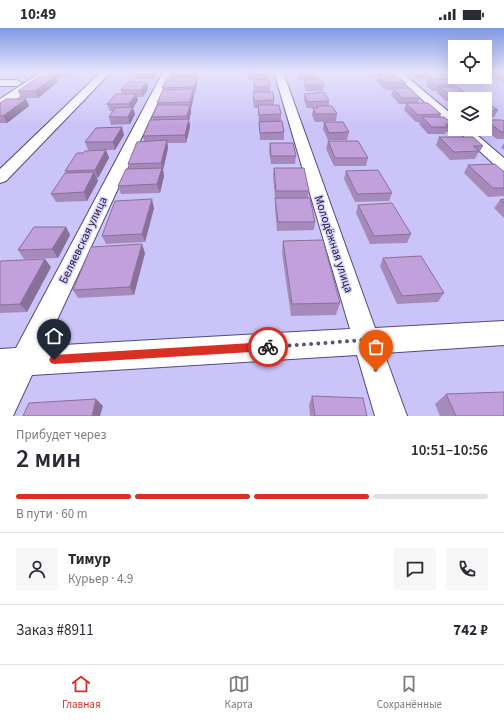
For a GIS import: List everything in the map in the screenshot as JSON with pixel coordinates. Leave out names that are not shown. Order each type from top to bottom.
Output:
[{"type":"main road","points":[[0,105],[22,90]]},
{"type":"street","points":[[0,178],[88,90]]},
{"type":"street","name":"Беляевская улица","points":[[0,409],[11,362],[157,90]]},
{"type":"street","name":"Молодёжная улица","points":[[284,90],[391,416]]},
{"type":"street","points":[[417,90],[448,117]]},
{"type":"street","points":[[470,136],[504,166]]},
{"type":"street","points":[[11,362],[504,333]]},
{"type":"building","points":[[19,90],[36,90],[35,91],[18,91]]},
{"type":"building","points":[[163,90],[193,90],[190,102],[157,103]]},
{"type":"building","points":[[395,90],[412,90],[420,98],[402,98]]},
{"type":"building","points":[[443,90],[461,90],[464,92],[448,92],[448,93]]},
{"type":"building","points":[[253,92],[273,92],[274,100],[254,101]]},
{"type":"building","points":[[324,92],[329,101],[308,102],[304,94]]},
{"type":"building","points":[[116,94],[136,94],[129,104],[107,104]]},
{"type":"building","points":[[6,99],[26,99],[3,116],[0,116],[0,103]]},
{"type":"building","points":[[406,103],[428,103],[441,114],[418,115]]},
{"type":"building","points":[[157,105],[190,105],[187,116],[152,117]]},
{"type":"building","points":[[258,105],[279,105],[281,114],[259,115]]},
{"type":"building","points":[[317,106],[332,106],[337,114],[316,114],[313,108],[318,108]]},
{"type":"building","points":[[492,106],[498,110],[492,110]]},
{"type":"building","points":[[133,107],[128,117],[109,117],[115,108]]},
{"type":"building","points":[[422,117],[444,117],[448,120],[448,124],[446,124],[448,127],[432,127]]},
{"type":"building","points":[[189,119],[185,135],[143,136],[150,120]]},
{"type":"building","points":[[492,120],[504,121],[504,132],[501,132],[492,125]]},
{"type":"building","points":[[282,121],[284,132],[260,133],[259,122]]},
{"type":"building","points":[[324,122],[343,122],[349,132],[329,133]]},
{"type":"building","points":[[122,127],[113,142],[85,142],[96,128]]},
{"type":"building","points":[[439,137],[473,137],[483,146],[473,146],[479,151],[454,152]]},
{"type":"building","points":[[167,140],[161,163],[128,164],[137,142]]},
{"type":"building","points":[[328,141],[358,141],[368,158],[335,158]]},
{"type":"building","points":[[270,143],[293,143],[296,156],[271,156]]},
{"type":"building","points":[[106,150],[95,170],[65,171],[77,153]]},
{"type":"building","points":[[495,164],[504,172],[504,188],[493,188],[468,165]]},
{"type":"building","points":[[162,168],[157,184],[118,186],[126,169]]},
{"type":"building","points":[[274,168],[304,168],[309,191],[276,191]]},
{"type":"building","points":[[378,170],[392,193],[357,194],[346,171]]},
{"type":"building","points":[[94,172],[84,192],[51,194],[65,173]]},
{"type":"building","points":[[275,198],[310,198],[315,222],[278,222]]},
{"type":"building","points":[[152,199],[142,234],[102,236],[115,201]]},
{"type":"building","points":[[392,203],[411,234],[374,236],[358,205]]},
{"type":"building","points":[[34,227],[66,227],[52,249],[18,250]]},
{"type":"building","points":[[323,240],[340,303],[292,304],[283,241]]},
{"type":"building","points":[[142,244],[130,287],[73,290],[91,247]]},
{"type":"building","points":[[421,256],[444,293],[402,296],[383,258]]},
{"type":"building","points":[[45,259],[20,304],[0,305],[0,262]]},
{"type":"building","points":[[504,392],[504,416],[456,416],[446,394]]},
{"type":"building","points":[[312,396],[363,398],[367,416],[315,416]]},
{"type":"building","points":[[96,399],[92,416],[23,416],[29,403]]},
{"type":"way so far","points":[[268,347],[366,340],[376,371]]},
{"type":"route","points":[[54,360],[268,347]]}]
